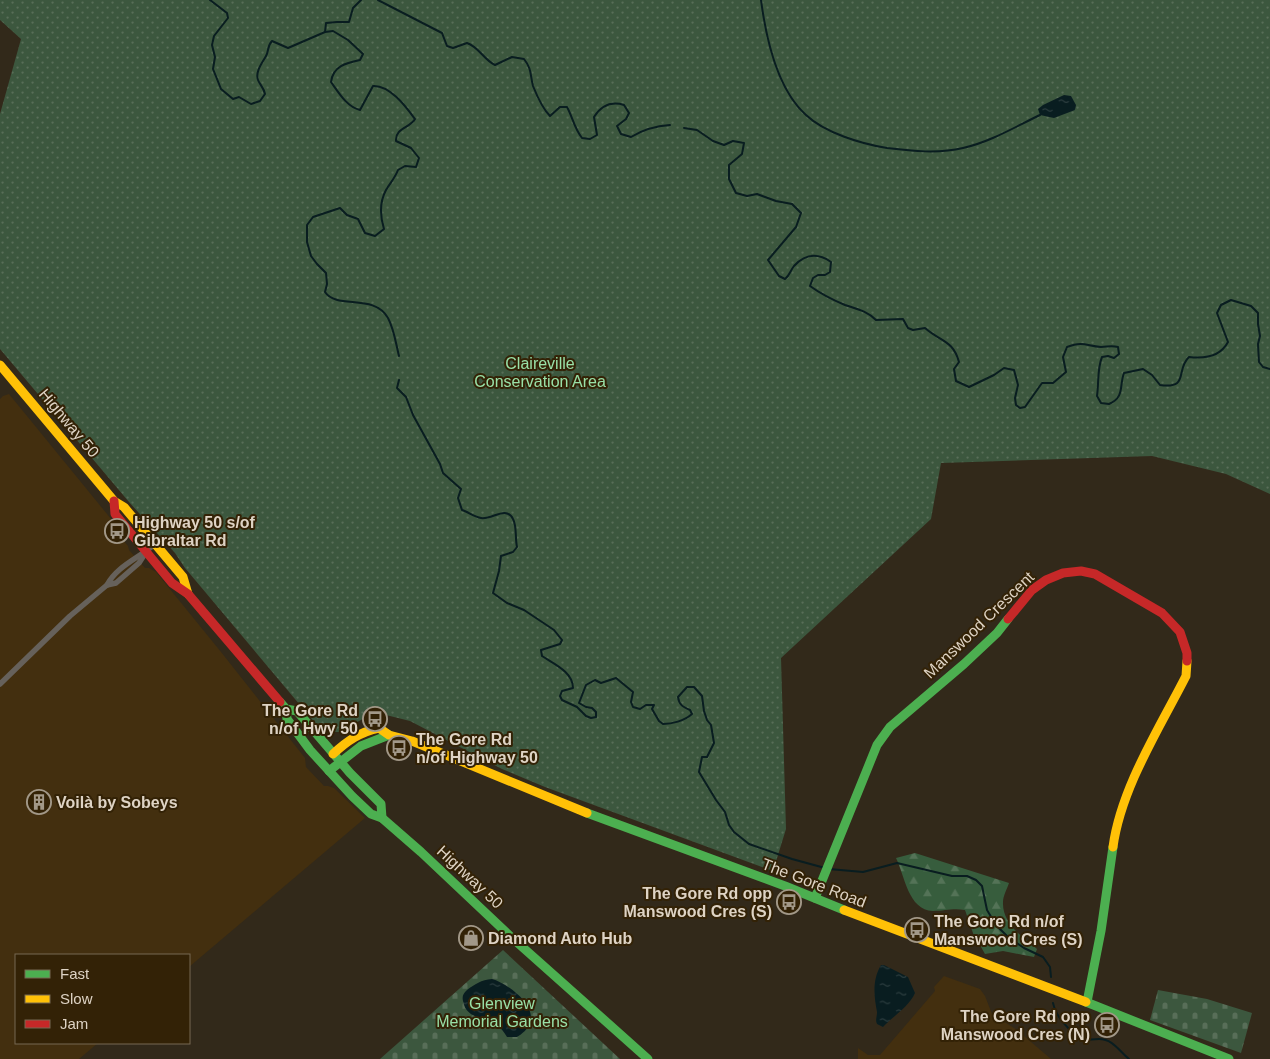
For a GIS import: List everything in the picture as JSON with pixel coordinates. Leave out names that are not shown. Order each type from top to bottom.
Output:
[{"type":"main road","name":"Highway 50","points":[[0,365],[114,501],[124,507],[183,577],[188,594]]},
{"type":"main road","name":"Highway 50","points":[[114,501],[115,514],[172,583],[188,594],[286,708],[297,711],[340,762],[380,804],[382,818]]},
{"type":"main road","name":"Manswood Crescent","points":[[816,898],[877,745],[890,727],[996,634],[1032,590],[1046,580],[1063,572],[1081,571],[1096,574],[1162,614],[1180,632],[1187,653],[1186,676],[1130,787],[1115,829],[1101,931],[1087,1002]]},
{"type":"main road","name":"Highway 50","points":[[286,708],[287,719],[329,771],[362,806],[371,814],[382,818],[421,852],[510,936],[648,1059]]},
{"type":"main road","name":"The Gore Road","points":[[333,754],[349,740],[366,731],[379,728],[389,735],[412,741],[559,803],[816,898],[882,926],[1087,1002],[1229,1059]]},
{"type":"main road","points":[[329,771],[361,746],[389,735]]},
{"type":"street","points":[[0,684],[60,626],[108,585],[116,583],[139,563],[146,552],[155,544]]},
{"type":"shaded area","points":[[9,394],[116,525],[113,528],[128,546],[129,550],[145,568],[156,572],[305,758],[306,767],[324,786],[334,788],[365,818],[190,966],[190,954],[15,954],[15,1044],[97,1044],[79,1059],[0,1059],[0,399]]},
{"type":"shaded area","points":[[944,976],[980,989],[992,1014],[1017,1030],[1051,1059],[858,1059],[858,1048],[868,1055],[880,1055],[935,991],[934,987]]},
{"type":"green space","name":"Claireville Conservation Area","points":[[0,0],[1270,0],[1270,494],[1226,474],[1152,456],[941,463],[931,519],[781,658],[786,829],[773,871],[545,787],[502,769],[410,721],[378,713],[370,715],[339,732],[329,732],[316,724],[185,568],[175,553],[129,502],[0,349],[0,114],[21,39],[0,20]]},
{"type":"green space","points":[[915,853],[1009,883],[1003,900],[1006,917],[1014,929],[1037,949],[1034,957],[1003,951],[985,954],[973,933],[965,910],[933,911],[918,905],[909,891],[896,858]]},
{"type":"green space","name":"Glenview Memorial Gardens","points":[[503,950],[620,1059],[380,1059]]},
{"type":"green space","points":[[1158,990],[1207,999],[1252,1013],[1241,1053],[1150,1020]]},
{"type":"water","points":[[1064,95],[1071,96],[1076,105],[1075,110],[1054,118],[1040,115],[1038,109]]},
{"type":"water","points":[[881,965],[908,977],[915,993],[905,1007],[883,1027],[876,1023],[875,994],[876,976]]},
{"type":"water","points":[[492,979],[512,990],[525,1002],[529,1009],[530,1023],[525,1031],[517,1037],[507,1037],[497,1025],[476,1017],[465,1007],[463,996],[467,990],[478,983]]},
{"type":"waterway","points":[[210,0],[227,13],[228,18],[214,36],[212,45],[215,57],[213,69],[221,89],[233,99],[239,97],[251,104],[260,101],[265,94],[257,74],[272,41],[288,48],[325,32],[333,31],[348,40],[363,54],[360,60],[341,66],[334,72],[331,82],[344,99],[351,106],[360,110],[373,86],[379,87],[397,98],[415,119],[398,133],[396,141],[411,148],[419,158],[416,167],[405,166],[398,170],[386,190],[381,210],[384,229],[375,236],[365,233],[358,219],[347,215],[340,208],[313,217],[307,225],[307,242],[311,256],[326,273],[327,284],[325,292],[338,300],[374,306],[382,310],[392,327],[399,356]]},
{"type":"waterway","points":[[325,32],[326,23],[349,22],[353,8],[361,0]]},
{"type":"waterway","points":[[378,0],[442,33],[447,46],[453,48],[467,43],[475,47],[495,65],[512,57],[524,59],[530,69],[533,86],[540,102],[550,116],[560,107],[567,107],[582,138],[590,139],[597,135],[594,117],[603,107],[611,104],[624,105],[629,113],[626,119],[617,126],[621,134],[631,137],[650,128],[670,125]]},
{"type":"waterway","points":[[761,0],[774,62],[787,91],[806,115],[833,132],[855,141],[887,148],[915,151],[944,151],[983,142],[1040,115]]},
{"type":"waterway","points":[[684,128],[697,130],[713,141],[724,145],[733,141],[744,143],[742,154],[729,165],[729,179],[736,193],[747,196],[757,194],[776,201],[792,204],[801,213],[796,227],[768,260],[779,276],[785,279],[794,266],[807,257],[816,256],[826,259],[831,262],[830,272],[813,278],[810,286],[836,301],[865,312],[876,320],[903,319],[908,328],[913,330],[925,328],[953,349],[959,362],[954,369],[956,381],[969,387],[1004,368],[1014,370],[1018,385],[1015,398],[1016,405],[1020,408],[1025,407],[1042,383],[1053,383],[1066,372],[1063,357],[1067,347],[1077,344],[1118,347],[1119,354],[1114,358],[1102,357],[1100,362],[1097,396],[1101,403],[1109,404],[1117,398],[1121,391],[1124,373],[1143,369],[1152,375],[1160,385],[1175,384],[1179,381],[1185,362],[1189,357],[1201,358],[1212,356],[1225,347],[1228,342],[1217,313],[1221,305],[1231,300],[1251,306],[1258,313],[1260,336],[1258,344],[1259,362],[1263,367],[1270,369]]},
{"type":"waterway","points":[[399,380],[397,388],[406,397],[413,415],[443,473],[461,489],[458,498],[462,510],[481,518],[507,513],[513,519],[517,547],[513,552],[501,556],[493,593],[507,603],[524,610],[554,630],[562,640],[560,644],[541,650],[542,656],[562,669],[570,677],[573,688],[562,691],[560,696],[562,700],[577,707],[586,716],[596,717],[596,712],[592,708],[579,703],[586,685],[595,680],[601,683],[616,678],[633,692],[631,702],[633,707],[640,709],[646,705],[654,705],[652,709],[659,721],[667,724],[682,720],[692,714],[690,710],[680,704],[678,697],[687,687],[694,687],[702,696],[704,711],[711,725],[714,743],[707,757],[702,757],[699,772],[725,812],[729,825],[734,832],[749,844],[825,868]]},
{"type":"waterway","points":[[829,869],[863,872],[897,863],[952,876],[967,876],[976,880],[982,886],[987,910],[996,925],[1008,937],[1024,948],[1043,957],[1050,967],[1051,977]]},
{"type":"waterway","points":[[1053,1003],[1060,1019],[1083,1040],[1099,1039],[1108,1041],[1129,1059]]},
{"type":"traffic: fast","points":[[815,898],[877,745],[890,727],[964,664],[997,633],[1008,619]]},
{"type":"traffic: fast","points":[[280,702],[286,709],[297,711],[350,773],[381,804],[382,818]]},
{"type":"traffic: fast","points":[[286,709],[287,719],[310,750],[352,796],[371,814],[382,818],[421,852],[510,936],[648,1059]]},
{"type":"traffic: fast","points":[[329,771],[361,746],[389,735]]},
{"type":"traffic: fast","points":[[587,813],[785,886],[844,910]]},
{"type":"traffic: fast","points":[[1087,1002],[1101,931],[1113,847]]},
{"type":"traffic: fast","points":[[1086,1002],[1229,1059]]},
{"type":"traffic: slow","points":[[0,365],[114,501],[124,507],[183,577],[188,594]]},
{"type":"traffic: slow","points":[[1113,847],[1117,825],[1132,781],[1186,676],[1187,661]]},
{"type":"traffic: slow","points":[[333,754],[354,738],[379,728],[389,735],[412,741],[587,813]]},
{"type":"traffic: slow","points":[[844,910],[1086,1002]]},
{"type":"traffic: jam","points":[[114,501],[115,514],[172,583],[188,594],[280,702]]},
{"type":"traffic: jam","points":[[1008,619],[1032,590],[1046,580],[1063,573],[1081,571],[1095,574],[1162,613],[1180,632],[1187,653],[1187,661]]},
{"type":"place","name":"Highway 50 s/of Gibraltar Rd","points":[[117,531]]},
{"type":"place","name":"The Gore Rd n/of Hwy 50","points":[[375,719]]},
{"type":"place","name":"The Gore Rd n/of Highway 50","points":[[399,748]]},
{"type":"place","name":"Voilà by Sobeys","points":[[39,802]]},
{"type":"place","name":"The Gore Rd opp Manswood Cres (S)","points":[[789,902]]},
{"type":"place","name":"The Gore Rd n/of Manswood Cres (S)","points":[[917,930]]},
{"type":"place","name":"Diamond Auto Hub","points":[[471,938]]},
{"type":"place","name":"The Gore Rd opp Manswood Cres (N)","points":[[1107,1025]]}]
